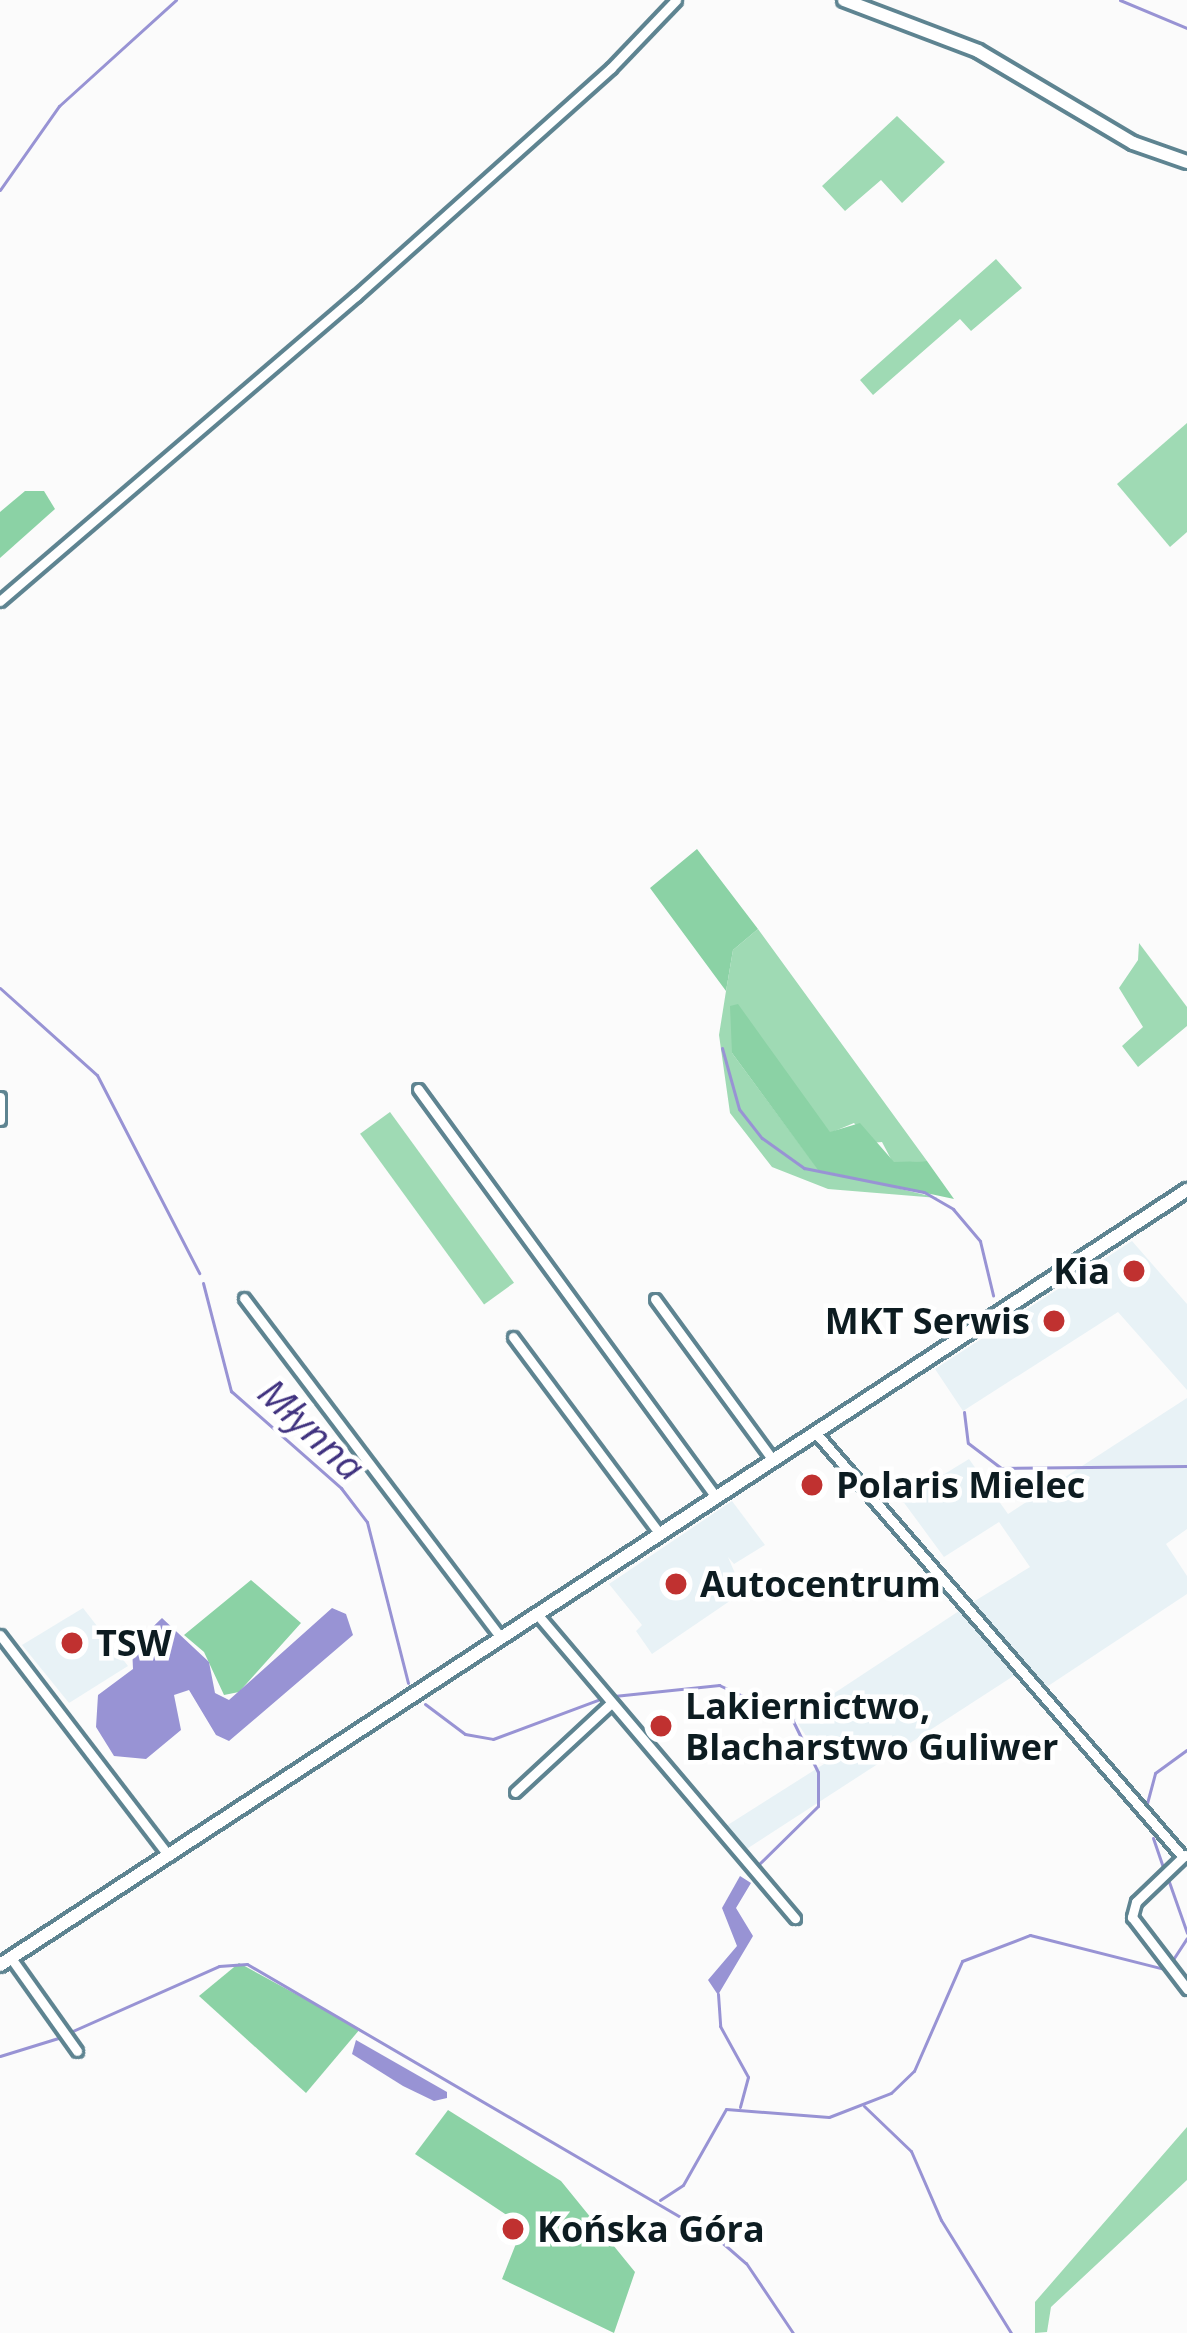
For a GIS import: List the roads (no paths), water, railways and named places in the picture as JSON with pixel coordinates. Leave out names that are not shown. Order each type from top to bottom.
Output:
[{"type":"street","points":[[0,601],[356,296],[611,68],[676,0]]},
{"type":"street","points":[[844,0],[978,51],[1133,143],[1187,162]]},
{"type":"street","points":[[418,1089],[716,1497]]},
{"type":"street","points":[[0,1097],[0,1120]]},
{"type":"street","points":[[77,2050],[5,1962],[1187,1190]]},
{"type":"street","points":[[244,1298],[501,1638]]},
{"type":"street","points":[[655,1299],[773,1460]]},
{"type":"street","points":[[513,1336],[659,1534]]},
{"type":"street","points":[[815,1432],[1185,1855],[1136,1902],[1132,1917],[1187,1988]]},
{"type":"street","points":[[537,1614],[795,1918]]},
{"type":"street","points":[[0,1635],[169,1856]]},
{"type":"street","points":[[514,1792],[610,1705]]},
{"type":"waterway","name":"Młynna","points":[[0,190],[59,106],[176,0]]},
{"type":"waterway","points":[[1120,0],[1187,28]]},
{"type":"waterway","name":"Młynna","points":[[0,988],[97,1075],[199,1273]]},
{"type":"waterway","points":[[722,1048],[739,1109],[762,1138],[804,1168],[924,1192],[953,1209],[980,1241],[993,1295]]},
{"type":"waterway","name":"Młynna","points":[[203,1283],[231,1391],[341,1488],[367,1522],[408,1683]]},
{"type":"waterway","points":[[964,1412],[968,1443],[1001,1468],[1187,1466]]},
{"type":"waterway","name":"Młynna","points":[[614,1696],[719,1685],[792,1719],[818,1772],[818,1806],[757,1866]]},
{"type":"waterway","name":"Młynna","points":[[425,1704],[465,1734],[493,1739],[598,1700]]},
{"type":"waterway","points":[[1146,1807],[1155,1773],[1187,1750]]},
{"type":"waterway","points":[[1153,1838],[1164,1870]]},
{"type":"waterway","points":[[1168,1879],[1187,1933]]},
{"type":"waterway","points":[[660,2200],[683,2185],[726,2109],[829,2117],[891,2093],[914,2071],[962,1961],[1030,1935],[1164,1969]]},
{"type":"waterway","points":[[1172,1961],[1187,1938]]},
{"type":"waterway","points":[[68,2033],[219,1966],[247,1964],[718,2239],[746,2263],[793,2333]]},
{"type":"waterway","name":"Młynna","points":[[718,1994],[720,2026],[748,2077],[740,2107]]},
{"type":"waterway","points":[[0,2056],[58,2038]]},
{"type":"waterway","points":[[864,2106],[911,2151],[941,2220],[1011,2333]]},
{"type":"place","name":"Kia","points":[[1134,1271]]},
{"type":"place","name":"MKT Serwis","points":[[1054,1321]]},
{"type":"place","name":"Polaris Mielec","points":[[812,1485]]},
{"type":"place","name":"Autocentrum","points":[[676,1584]]},
{"type":"place","name":"TSW","points":[[72,1643]]},
{"type":"place","name":"Lakiernictwo, Blacharstwo Guliwer","points":[[661,1726]]},
{"type":"place","name":"Końska Góra","points":[[513,2229]]}]
